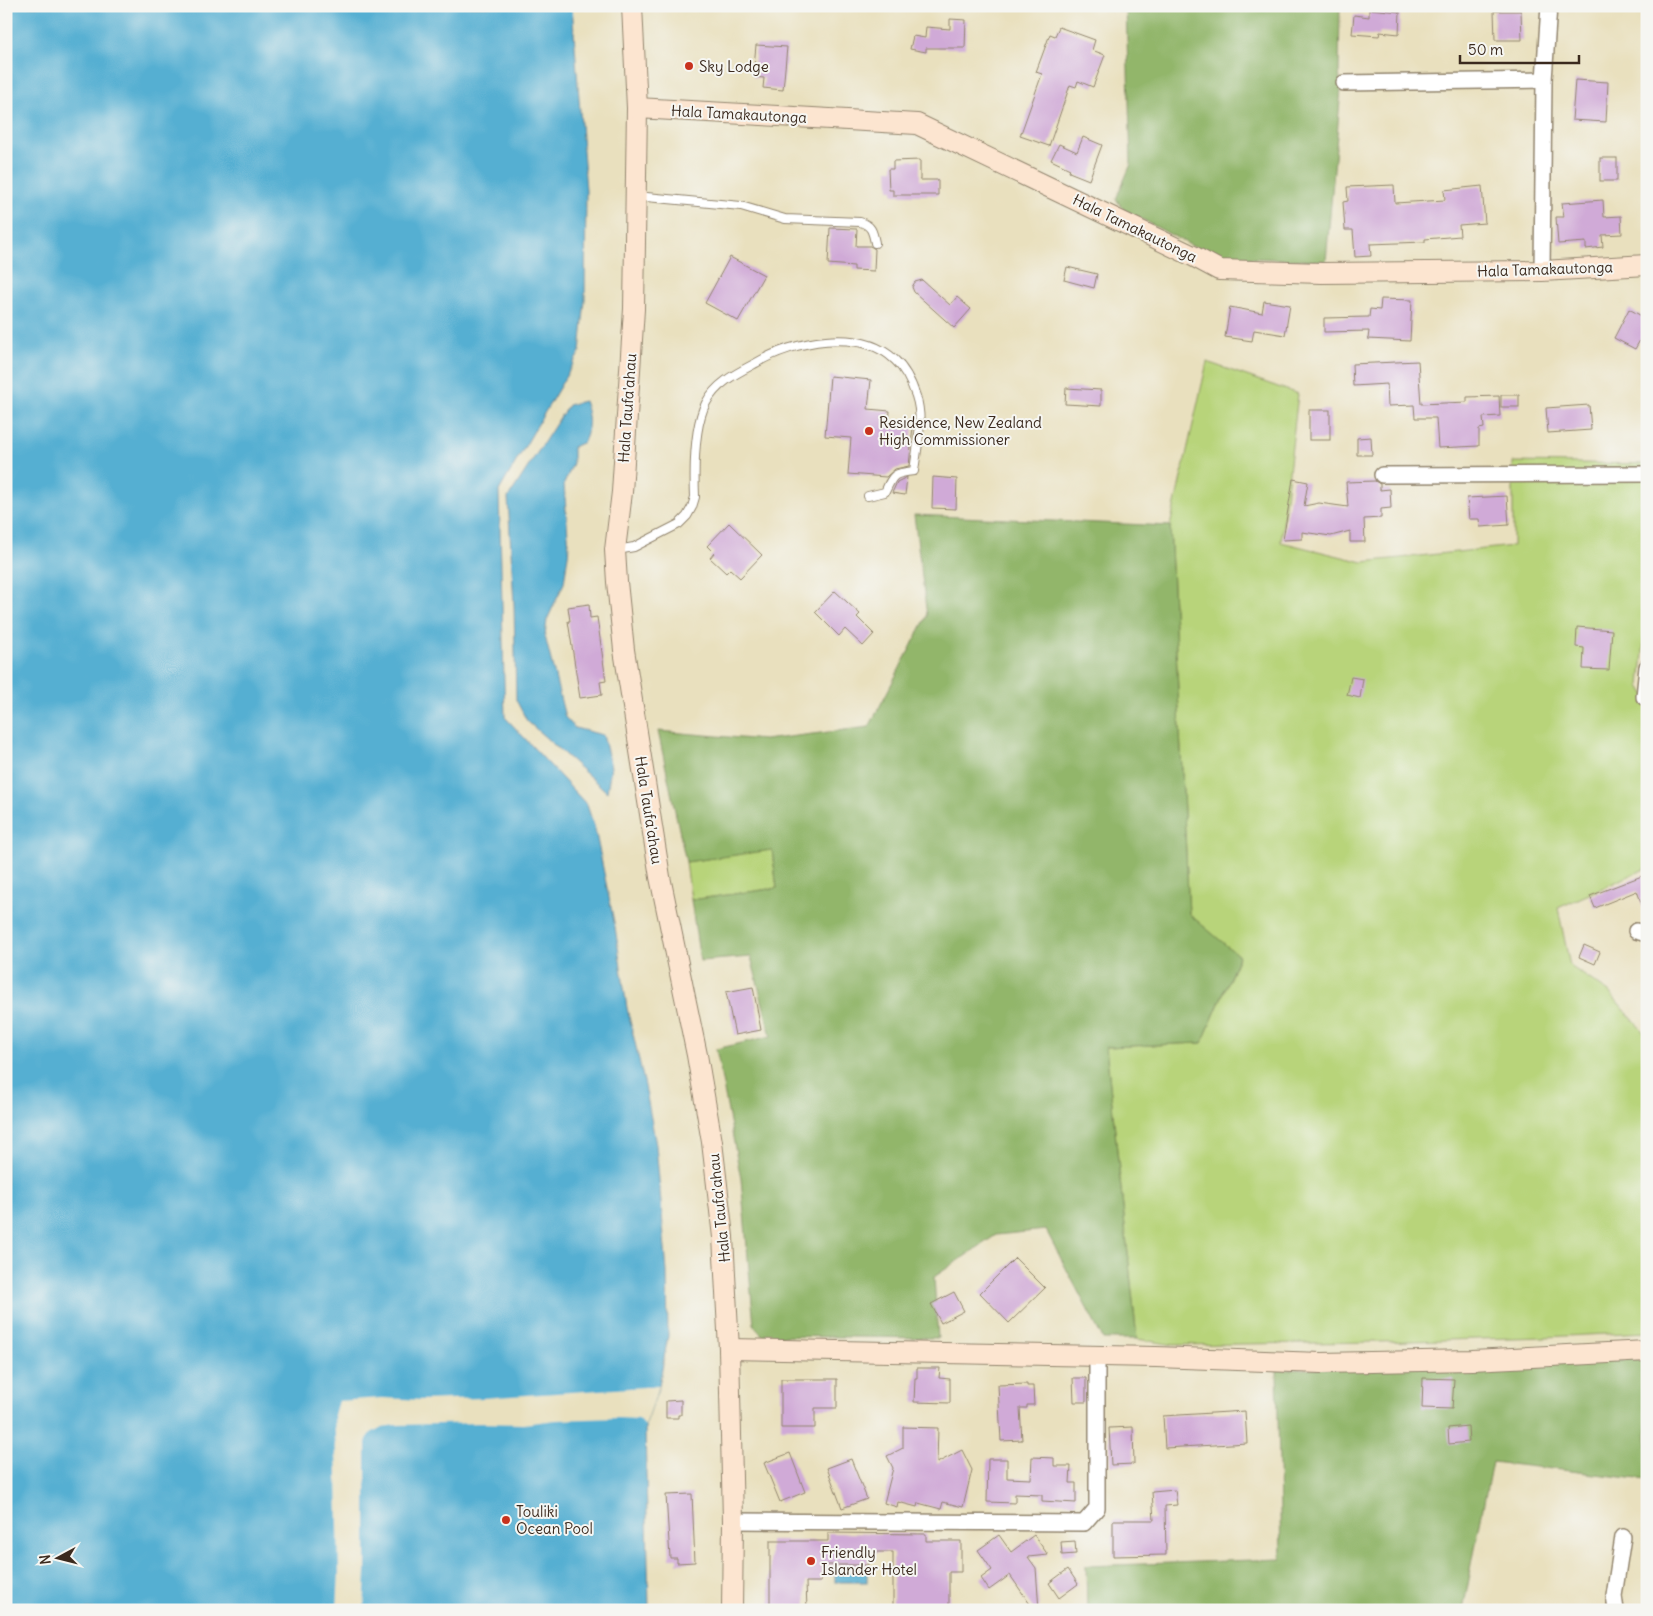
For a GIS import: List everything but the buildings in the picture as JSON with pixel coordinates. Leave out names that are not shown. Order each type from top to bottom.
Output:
[{"type":"street","name":"Hala Taufa'ahau","points":[[632,6],[637,108],[634,309],[622,492],[616,550],[624,650],[660,877],[697,1054],[712,1142],[723,1237],[729,1349],[732,1610]]},
{"type":"street","points":[[1542,271],[1544,80],[1549,6]]},
{"type":"street","points":[[1344,83],[1544,80]]},
{"type":"street","name":"Hala Tamakautonga","points":[[637,108],[917,124],[1194,256],[1219,270],[1322,273],[1542,271],[1647,265]]},
{"type":"street","points":[[1382,475],[1647,474]]},
{"type":"street","points":[[1647,667],[1644,696],[1647,697]]},
{"type":"street","points":[[729,1349],[1156,1357],[1321,1363],[1472,1360],[1647,1351]]},
{"type":"street","points":[[732,1521],[1084,1523],[1097,1508],[1097,1356]]},
{"type":"street","points":[[1616,1610],[1614,1596],[1622,1537]]},
{"type":"lane","points":[[636,196],[741,206],[785,219],[860,222],[871,229],[875,244]]},
{"type":"lane","points":[[616,550],[634,547],[679,524],[687,516],[695,497],[698,428],[706,403],[719,385],[771,354],[802,344],[831,340],[858,343],[881,350],[895,361],[906,375],[916,397],[920,422],[914,472],[898,473],[892,477],[886,492],[868,496]]},
{"type":"green space","points":[[1120,6],[1340,6],[1339,72],[1341,89],[1326,261],[1225,257],[1205,253],[1123,209],[1116,199],[1131,164],[1126,8]]},
{"type":"green space","points":[[1207,362],[1298,394],[1281,542],[1363,562],[1513,546],[1513,462],[1647,464],[1647,608],[1640,686],[1647,697],[1647,868],[1558,908],[1570,966],[1609,992],[1647,1036],[1647,1332],[1378,1342],[1174,1345],[1137,1339],[1106,1047],[1202,1043],[1239,957],[1189,914],[1170,526]]},
{"type":"green space","points":[[914,515],[1170,526],[1189,914],[1239,956],[1202,1043],[1106,1047],[1137,1339],[1103,1339],[1046,1230],[996,1235],[934,1277],[938,1338],[763,1336],[754,1326],[741,1179],[716,1049],[771,1036],[751,957],[700,961],[691,900],[777,888],[772,850],[686,862],[658,731],[764,740],[869,727],[927,616]]},
{"type":"green space","points":[[772,849],[777,888],[691,900],[686,862]]},
{"type":"green space","points":[[1647,1359],[1647,1480],[1492,1462],[1463,1610],[1087,1610],[1086,1566],[1281,1559],[1277,1370]]},
{"type":"water","points":[[6,6],[572,6],[586,190],[585,300],[580,352],[499,491],[505,717],[587,805],[595,829],[615,927],[627,1008],[656,1145],[667,1272],[668,1336],[659,1386],[645,1426],[649,1610],[6,1610]]},
{"type":"water","points":[[584,401],[588,417],[587,431],[584,442],[573,447],[573,463],[564,484],[569,548],[564,583],[547,620],[545,636],[565,717],[575,728],[603,735],[611,767],[607,792],[527,721],[516,700],[514,605],[508,498],[568,405]]},
{"type":"water","points":[[835,1571],[867,1571],[867,1582],[835,1582]]},
{"type":"pier","points":[[659,1386],[645,1426],[639,1419],[617,1418],[556,1420],[523,1424],[396,1425],[382,1427],[371,1433],[366,1442],[366,1571],[364,1610],[337,1610],[339,1572],[334,1415],[338,1401],[382,1398],[422,1400],[484,1398]]},
{"type":"place","name":"Sky Lodge","points":[[689,66]]},
{"type":"place","name":"Residence, New Zealand High Commissioner","points":[[869,431]]},
{"type":"place","name":"Touliki Ocean Pool","points":[[506,1520]]},
{"type":"place","name":"Friendly Islander Hotel","points":[[811,1561]]}]
